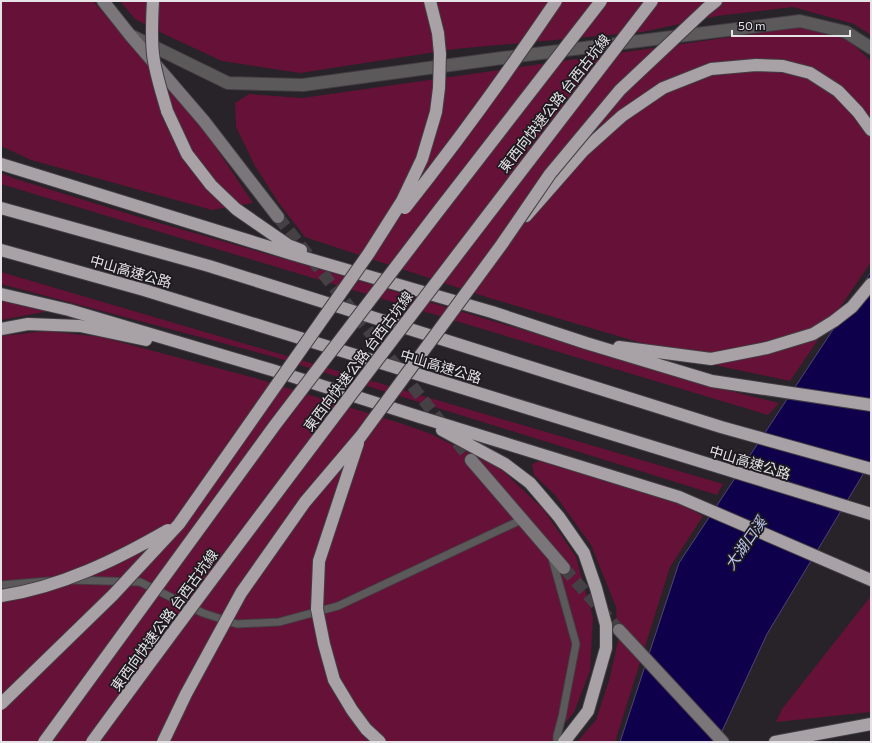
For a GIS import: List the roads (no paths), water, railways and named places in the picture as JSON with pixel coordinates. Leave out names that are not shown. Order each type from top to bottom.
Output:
[{"type":"highway","points":[[153,1],[151,28],[153,55],[160,88],[168,111],[187,154],[210,185],[236,209],[288,245],[345,269]]},
{"type":"highway","points":[[1,704],[113,595],[179,524],[369,253],[406,194],[422,159],[436,112],[439,88],[440,54],[438,33],[430,1]]},
{"type":"highway","points":[[369,253],[448,153],[525,47],[556,1]]},
{"type":"highway","name":"東西向快速公路 台西古坑線","points":[[44,742],[275,425],[601,1]]},
{"type":"highway","name":"東西向快速公路 台西古坑線","points":[[92,742],[196,601],[464,245],[652,1]]},
{"type":"highway","points":[[163,742],[186,694],[241,593],[305,502],[361,436],[502,244],[550,174],[620,90],[716,1]]},
{"type":"highway","points":[[502,244],[583,151],[622,116],[663,88],[710,69],[756,65],[783,66],[810,73],[838,91],[858,112],[871,130]]},
{"type":"highway","points":[[1,164],[292,254],[492,312],[586,343],[712,381],[871,405]]},
{"type":"highway","name":"中山高速公路","points":[[1,208],[209,266],[721,427],[871,469]]},
{"type":"highway","name":"中山高速公路","points":[[1,250],[152,292],[871,514]]},
{"type":"highway","points":[[586,343],[711,358],[767,348],[813,334],[834,321],[852,307],[871,284]]},
{"type":"highway","points":[[1,294],[69,310],[272,370],[679,497],[871,580]]},
{"type":"highway","points":[[1,328],[28,324],[80,326],[151,341],[230,365],[272,370]]},
{"type":"highway","points":[[420,417],[506,464],[530,483],[560,516],[584,553],[596,588],[606,625],[606,648],[588,711],[564,742]]},
{"type":"highway","points":[[361,436],[319,561],[316,609],[334,680],[352,710],[366,729],[380,742]]},
{"type":"highway","points":[[1,596],[22,593],[72,578],[137,548],[179,524]]},
{"type":"highway","points":[[774,742],[871,724]]},
{"type":"street","points":[[103,1],[130,35],[204,121],[278,217]]},
{"type":"street","points":[[130,35],[228,83],[303,85],[502,58],[800,21],[846,32],[871,48]]},
{"type":"street","points":[[471,460],[564,568]]},
{"type":"street","points":[[624,634],[723,742]]},
{"type":"lane","points":[[1,585],[77,580],[140,582],[203,613],[237,624],[279,622],[338,606],[523,519]]},
{"type":"lane","points":[[551,552],[576,644],[562,717],[556,736],[557,742]]},
{"type":"water","name":"大湖口溪","points":[[871,272],[871,461],[767,634],[717,742],[620,742],[679,563]]},
{"type":"tunnel","points":[[278,217],[471,460]]},
{"type":"tunnel","points":[[564,568],[619,630]]}]
